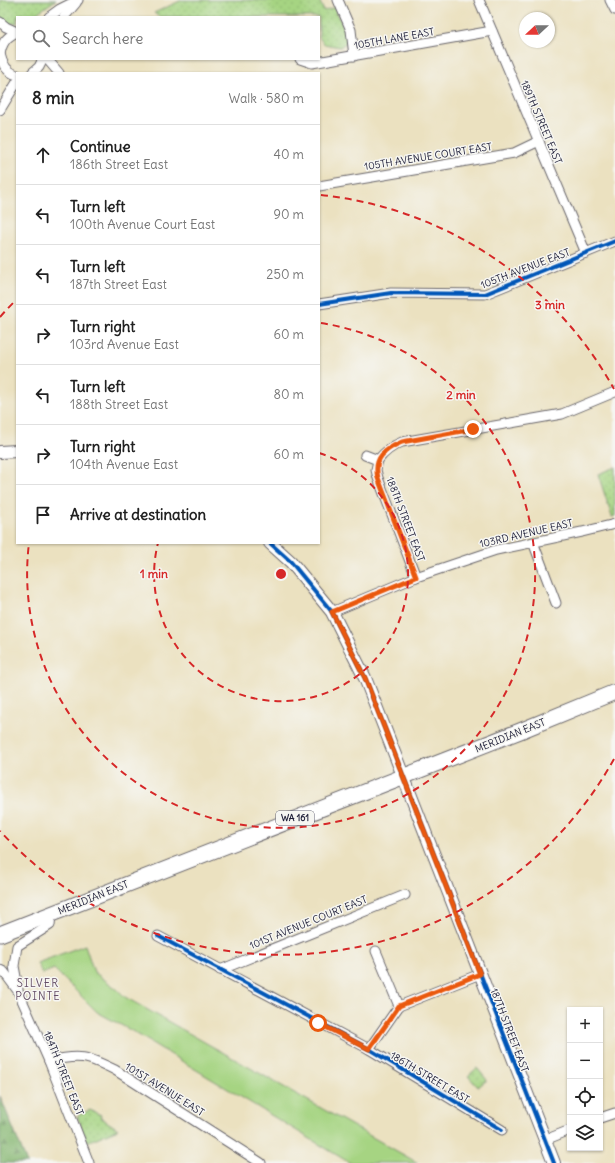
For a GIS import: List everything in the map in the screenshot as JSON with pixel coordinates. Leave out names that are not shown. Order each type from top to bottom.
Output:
[{"type":"main road","name":"MERIDIAN EAST","points":[[0,934],[186,860],[520,731],[615,692]]},
{"type":"street","points":[[50,16],[60,9],[78,0]]},
{"type":"street","points":[[65,16],[78,0]]},
{"type":"street","points":[[338,0],[350,30],[354,56]]},
{"type":"street","name":"189TH STREET EAST","points":[[479,0],[586,253]]},
{"type":"street","points":[[610,0],[615,10]]},
{"type":"street","points":[[0,22],[6,27],[16,32]]},
{"type":"street","name":"105TH LANE EAST","points":[[303,60],[312,63],[492,31]]},
{"type":"street","points":[[16,32],[5,40],[1,46],[0,54],[2,69],[16,75]]},
{"type":"street","points":[[33,72],[39,68],[43,60]]},
{"type":"street","points":[[48,60],[58,72]]},
{"type":"street","points":[[0,110],[16,84]]},
{"type":"street","name":"105TH AVENUE COURT EAST","points":[[320,186],[514,153],[539,141]]},
{"type":"street","name":"105TH AVENUE EAST","points":[[320,304],[391,293],[485,294],[615,241]]},
{"type":"street","points":[[365,455],[378,460],[393,446],[402,442],[562,414],[615,392]]},
{"type":"street","points":[[0,452],[16,451]]},
{"type":"street","name":"188TH STREET EAST","points":[[378,460],[376,470],[378,478],[416,577]]},
{"type":"street","name":"103RD AVENUE EAST","points":[[332,612],[416,577],[496,550],[615,524]]},
{"type":"street","points":[[533,542],[556,603]]},
{"type":"street","name":"187TH STREET EAST","points":[[271,544],[292,562],[332,612],[365,678],[554,1163]]},
{"type":"street","name":"101ST AVENUE COURT EAST","points":[[220,970],[405,895]]},
{"type":"street","name":"184TH STREET EAST","points":[[18,991],[14,966],[17,946],[50,925],[51,914]]},
{"type":"street","name":"186TH STREET EAST","points":[[158,936],[369,1049],[502,1130]]},
{"type":"street","points":[[376,952],[399,1006]]},
{"type":"street","name":"184TH STREET EAST","points":[[0,970],[4,972],[18,991],[49,1061],[89,1163]]},
{"type":"street","points":[[369,1049],[399,1006],[480,974]]},
{"type":"street","name":"101ST AVENUE EAST","points":[[49,1061],[66,1057],[82,1057],[96,1061],[115,1070],[261,1163]]},
{"type":"street","points":[[603,1117],[615,1113]]},
{"type":"street","points":[[545,1140],[567,1131]]},
{"type":"green space","points":[[0,0],[56,0],[32,16],[16,16],[16,23],[12,24],[0,18]]},
{"type":"green space","points":[[182,0],[319,0],[324,11],[335,7],[347,36],[347,42],[340,47],[324,44],[320,38],[320,16],[158,16],[154,13]]},
{"type":"green space","points":[[615,467],[615,516],[612,517],[598,474]]},
{"type":"green space","points":[[85,945],[94,972],[117,989],[125,997],[418,1163],[350,1163],[132,1031],[97,1012],[54,969],[42,974],[37,963]]},
{"type":"green space","points":[[477,1068],[487,1080],[478,1087],[468,1076]]},
{"type":"green space","points":[[0,1096],[27,1163],[0,1163]]},
{"type":"green space","points":[[90,1110],[101,1115],[100,1117],[118,1129],[87,1142],[77,1116]]},
{"type":"cycle path","points":[[320,304],[391,293],[485,294],[615,241]]},
{"type":"cycle path","points":[[271,544],[291,562],[332,612],[365,678],[554,1163]]},
{"type":"cycle path","points":[[158,936],[369,1049],[502,1130]]},
{"type":"district","name":"SILVER POINTE","points":[[38,989]]},
{"type":"route","points":[[318,1023],[369,1049],[399,1006],[480,974],[365,678],[332,612],[416,577],[378,478],[376,470],[378,460],[393,446],[402,442],[473,429]]}]
